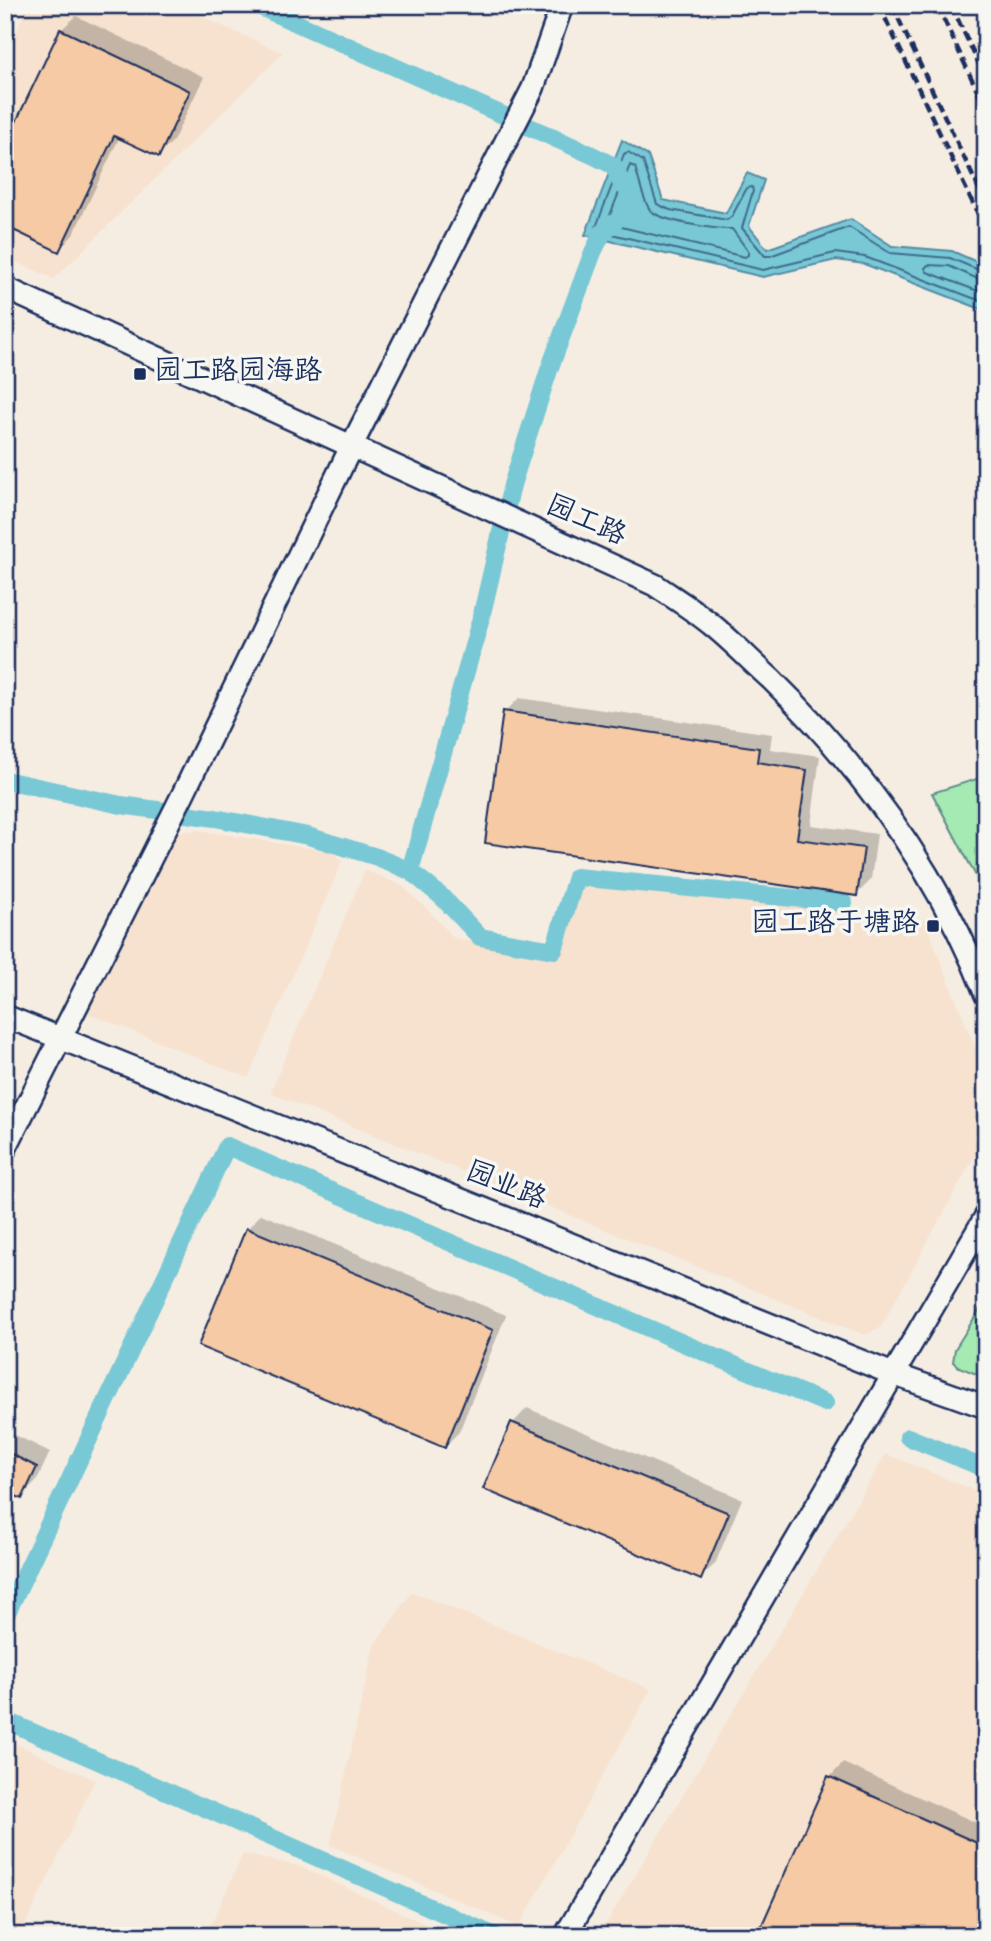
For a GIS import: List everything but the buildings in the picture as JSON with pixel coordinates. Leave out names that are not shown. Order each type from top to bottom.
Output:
[{"type":"street","points":[[5,1149],[161,840],[352,445],[533,88],[562,5]]},
{"type":"street","name":"园工路","points":[[5,288],[655,585],[712,625],[804,712],[889,814],[922,865],[955,926],[986,995]]},
{"type":"street","name":"园业路","points":[[5,1016],[893,1374],[986,1407]]},
{"type":"street","points":[[565,1936],[986,1216]]},
{"type":"shaded area","points":[[28,5],[176,5],[283,53],[54,279],[5,257],[5,56]]},
{"type":"shaded area","points":[[197,830],[333,852],[342,862],[248,1078],[85,1012],[177,832]]},
{"type":"shaded area","points":[[365,870],[401,885],[454,938],[555,957],[582,884],[925,921],[986,1075],[986,1135],[881,1327],[864,1335],[270,1093]]},
{"type":"shaded area","points":[[886,1454],[986,1495],[986,1936],[599,1936]]},
{"type":"shaded area","points":[[412,1592],[651,1689],[519,1927],[330,1845],[374,1645]]},
{"type":"shaded area","points":[[5,1739],[95,1780],[20,1936],[5,1936]]},
{"type":"shaded area","points":[[243,1854],[299,1866],[451,1936],[206,1936]]},
{"type":"green space","points":[[986,776],[986,895],[932,793]]},
{"type":"green space","points":[[986,1299],[986,1378],[953,1362],[955,1349]]},
{"type":"water","points":[[622,140],[648,156],[663,200],[726,213],[747,173],[764,180],[749,226],[767,249],[851,219],[892,246],[952,251],[986,266],[986,311],[864,264],[836,260],[763,277],[585,235]]},
{"type":"waterway","points":[[256,5],[590,154],[614,166],[622,185]]},
{"type":"waterway","points":[[410,871],[481,618],[512,485],[549,370],[593,252],[603,232],[614,223]]},
{"type":"waterway","points":[[5,780],[121,805],[215,818],[308,836],[377,857],[410,871],[442,897],[480,937],[554,950],[576,877],[844,903]]},
{"type":"waterway","points":[[5,1617],[227,1146],[825,1403]]},
{"type":"waterway","points":[[908,1437],[986,1469]]},
{"type":"waterway","points":[[5,1720],[495,1936]]},
{"type":"railway","points":[[879,5],[986,231]]},
{"type":"railway","points":[[892,5],[986,204]]},
{"type":"railway","points":[[937,5],[986,109]]},
{"type":"railway","points":[[951,5],[986,79]]},
{"type":"place","name":"园工路园海路","points":[[140,374]]},
{"type":"place","name":"园工路于塘路","points":[[933,926]]}]
